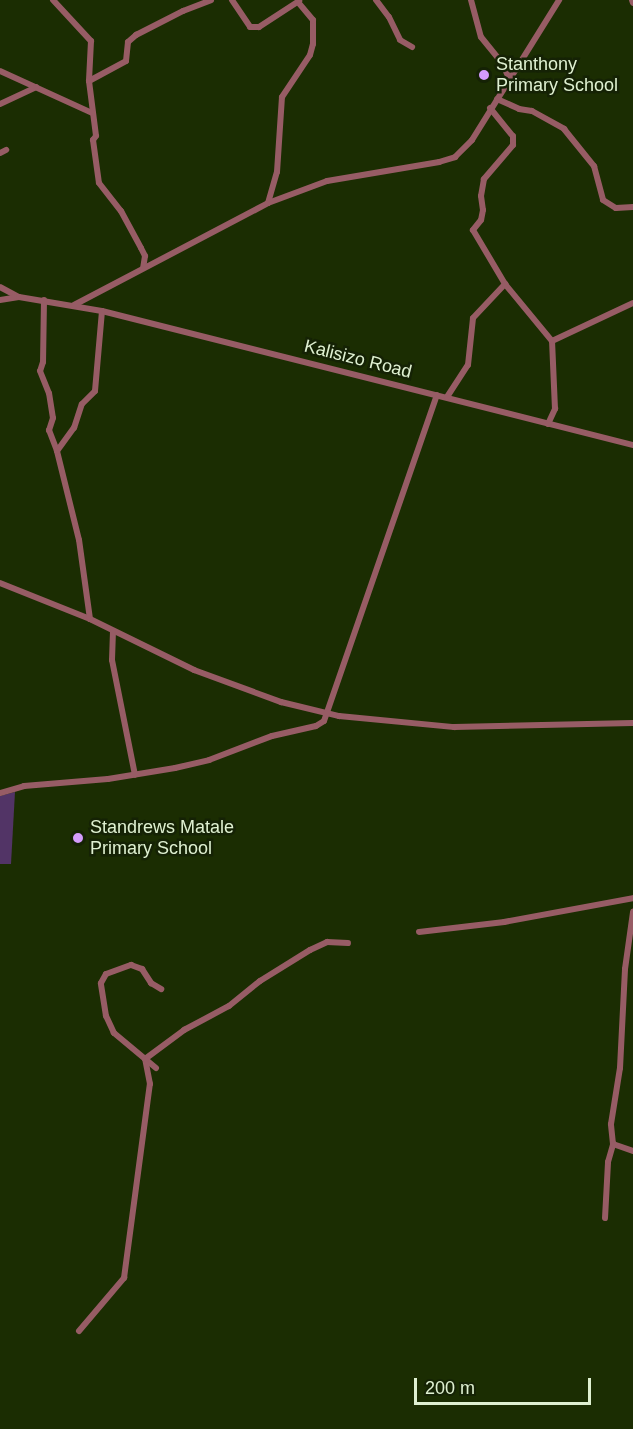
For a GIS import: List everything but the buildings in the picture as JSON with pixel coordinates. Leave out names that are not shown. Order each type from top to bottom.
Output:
[{"type":"street","points":[[52,0],[91,41],[89,81],[99,183],[121,211],[141,248],[145,256],[143,268]]},
{"type":"street","points":[[89,81],[126,61],[128,42],[136,35],[183,11],[211,0]]},
{"type":"street","points":[[232,0],[243,21],[250,27],[259,27],[299,1],[313,20],[313,44],[310,55],[282,97],[277,172],[268,203]]},
{"type":"street","points":[[376,0],[400,40],[412,48]]},
{"type":"street","points":[[471,0],[481,37],[502,63],[509,78]]},
{"type":"street","points":[[74,306],[268,203],[327,181],[439,162],[455,157],[468,146],[559,0]]},
{"type":"street","points":[[0,71],[92,113]]},
{"type":"street","points":[[0,104],[36,87]]},
{"type":"street","points":[[496,99],[519,110],[532,111],[564,129],[594,166],[603,200],[616,208],[633,207]]},
{"type":"street","points":[[490,108],[513,136],[513,145],[484,179],[481,196],[483,210],[473,230],[505,284],[552,341],[555,409],[548,424]]},
{"type":"street","points":[[447,397],[468,365],[473,318],[505,284]]},
{"type":"street","points":[[0,287],[19,297]]},
{"type":"street","points":[[0,300],[19,297]]},
{"type":"street","name":"Kalisizo Road","points":[[19,297],[102,311],[633,445]]},
{"type":"street","points":[[44,300],[43,362],[40,371],[49,393],[53,418],[49,430],[57,452],[79,540],[90,619]]},
{"type":"street","points":[[552,341],[633,303]]},
{"type":"street","points":[[57,452],[74,428],[82,404],[95,391],[102,311]]},
{"type":"street","points":[[0,793],[24,786],[135,775],[209,760],[272,736],[321,724],[327,713],[437,394]]},
{"type":"street","points":[[0,583],[90,619],[194,670],[281,702],[327,713],[454,727],[633,723]]},
{"type":"street","points":[[113,631],[112,660],[135,775]]},
{"type":"street","points":[[419,932],[504,922],[633,898],[633,907]]},
{"type":"street","points":[[604,1218],[608,1162],[613,1144],[611,1124],[620,1068],[625,969],[633,912]]},
{"type":"street","points":[[145,1059],[183,1030],[229,1006],[260,981],[310,950],[327,942],[348,943]]},
{"type":"street","points":[[156,1068],[120,1039],[110,1025],[106,1016],[101,983],[106,974],[131,965],[142,969],[151,983],[161,989]]},
{"type":"street","points":[[79,1331],[124,1278],[150,1084],[145,1059]]},
{"type":"street","points":[[613,1144],[633,1151]]},
{"type":"shaded area","points":[[15,792],[11,864],[0,864],[0,796]]},
{"type":"place","name":"Stanthony Primary School","points":[[484,75]]},
{"type":"place","name":"Standrews Matale Primary School","points":[[78,838]]}]
